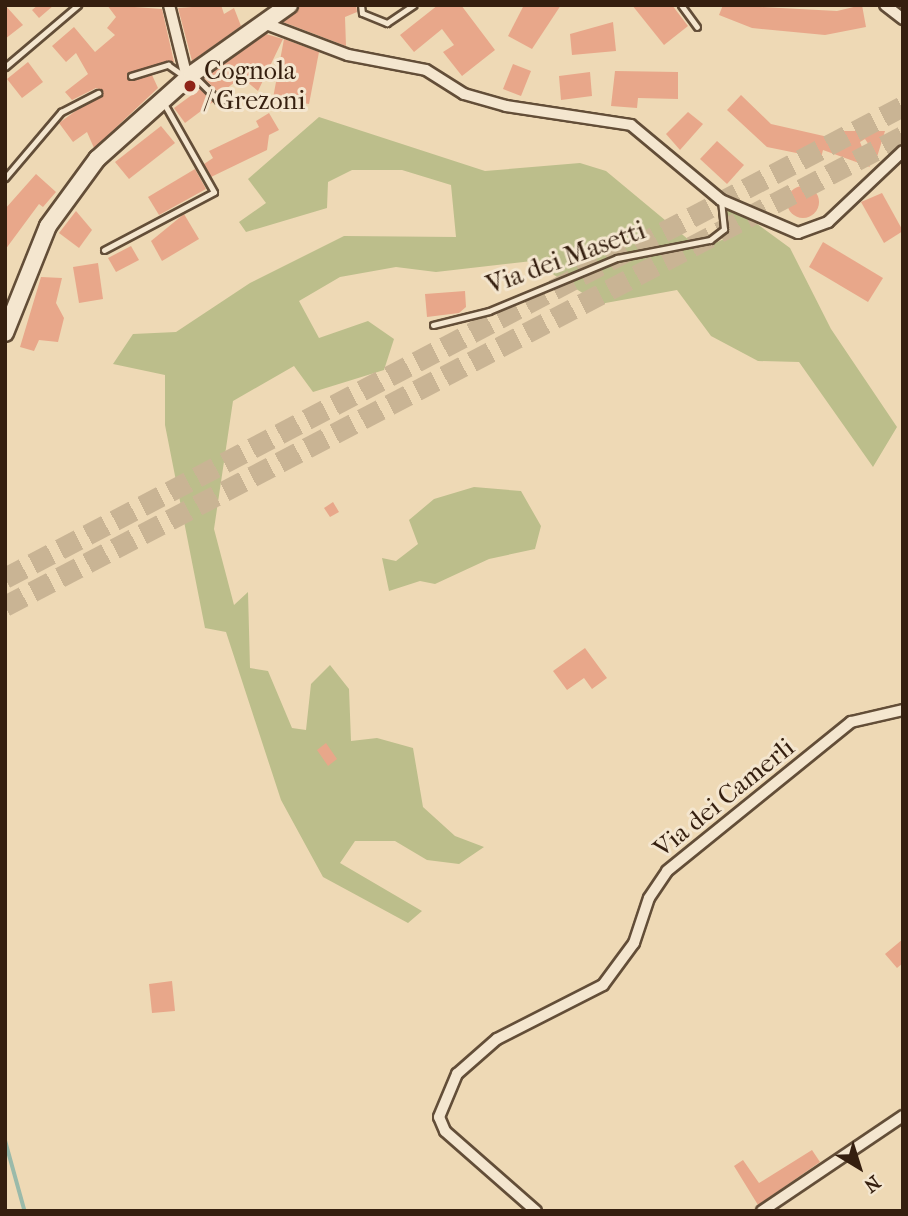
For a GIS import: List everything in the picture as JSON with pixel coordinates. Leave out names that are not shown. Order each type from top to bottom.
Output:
[{"type":"street","points":[[169,5],[190,76]]},
{"type":"street","points":[[5,333],[48,226],[97,159],[190,76],[261,22],[289,5]]},
{"type":"street","points":[[885,5],[902,19]]},
{"type":"street","points":[[261,22],[348,55],[426,70],[464,94],[506,106],[631,125],[721,200],[762,223],[807,232],[828,222],[903,151]]},
{"type":"street","name":"Via dei Camerli","points":[[536,1211],[445,1131],[439,1117],[457,1074],[497,1039],[603,985],[634,943],[649,898],[667,871],[851,722],[903,710]]},
{"type":"street","points":[[762,1211],[903,1116]]},
{"type":"lane","points":[[5,67],[78,5]]},
{"type":"lane","points":[[361,5],[362,13],[387,23],[402,16],[414,5]]},
{"type":"lane","points":[[681,5],[697,27]]},
{"type":"lane","points":[[131,76],[168,65],[190,76],[218,100],[231,98]]},
{"type":"lane","points":[[5,178],[61,112],[98,93]]},
{"type":"lane","points":[[104,250],[214,192],[162,100]]},
{"type":"lane","name":"Via dei Masetti","points":[[433,326],[489,311],[617,258],[710,240],[724,229],[721,200]]},
{"type":"green space","points":[[319,117],[485,171],[580,163],[606,171],[701,250],[734,234],[722,198],[790,248],[831,329],[897,427],[873,467],[799,362],[758,361],[711,336],[677,290],[600,304],[532,261],[436,272],[396,267],[340,277],[299,301],[319,338],[368,321],[394,339],[384,370],[313,392],[294,366],[233,401],[214,529],[234,605],[248,592],[250,668],[268,671],[292,728],[306,730],[311,684],[330,665],[349,689],[351,741],[377,738],[413,748],[423,807],[455,836],[484,847],[459,864],[427,860],[395,841],[355,841],[340,863],[422,911],[408,923],[323,877],[281,800],[226,632],[205,628],[165,425],[165,375],[113,364],[133,334],[176,332],[250,283],[344,236],[456,237],[451,185],[402,170],[352,170],[328,182],[327,208],[246,232],[239,222],[266,203],[248,179]]},
{"type":"green space","points":[[474,487],[521,491],[541,526],[535,549],[489,559],[435,584],[420,581],[389,591],[382,558],[396,561],[418,544],[409,520],[434,499]]},
{"type":"building","points":[[5,5],[23,25],[5,39]]},
{"type":"building","points":[[38,5],[54,5],[39,18],[32,10]]},
{"type":"building","points":[[107,5],[162,9],[174,62],[127,73],[130,81],[152,75],[158,88],[94,148],[87,132],[73,142],[59,123],[103,91],[96,88],[72,100],[65,92],[88,74],[76,53],[66,62],[52,46],[74,27],[95,52],[115,35],[107,28],[116,17]]},
{"type":"building","points":[[221,5],[224,14],[234,8],[241,26],[192,61],[178,8]]},
{"type":"building","points":[[299,5],[356,5],[357,12],[345,17],[346,46],[283,22]]},
{"type":"building","points":[[438,5],[461,5],[495,50],[462,76],[443,52],[454,45],[442,29],[414,52],[400,35]]},
{"type":"building","points":[[524,5],[561,5],[532,49],[508,36]]},
{"type":"building","points":[[632,5],[672,5],[688,26],[664,45]]},
{"type":"building","points":[[723,5],[837,11],[862,5],[866,27],[825,35],[752,28],[719,15]]},
{"type":"building","points":[[613,22],[616,51],[572,55],[570,34]]},
{"type":"building","points":[[266,34],[283,39],[258,91],[241,77],[220,94],[204,78]]},
{"type":"building","points":[[284,39],[319,52],[309,104],[273,98]]},
{"type":"building","points":[[28,62],[43,82],[22,98],[7,79]]},
{"type":"building","points":[[513,64],[531,71],[521,96],[503,89]]},
{"type":"building","points":[[615,71],[678,72],[678,99],[638,98],[637,108],[611,106]]},
{"type":"building","points":[[590,72],[592,96],[561,100],[559,76]]},
{"type":"building","points":[[200,89],[213,102],[185,123],[174,108]]},
{"type":"building","points":[[741,95],[771,124],[837,139],[839,131],[885,131],[877,157],[865,139],[860,142],[870,167],[823,150],[821,158],[767,147],[727,110]]},
{"type":"building","points":[[688,112],[703,124],[680,150],[666,134]]},
{"type":"building","points":[[269,113],[279,130],[269,135],[267,150],[211,177],[204,164],[213,158],[209,151],[259,127],[256,121]]},
{"type":"building","points":[[161,126],[175,143],[129,179],[115,162]]},
{"type":"building","points":[[717,141],[744,165],[727,184],[700,159]]},
{"type":"building","points":[[195,169],[206,189],[159,215],[148,197]]},
{"type":"building","points":[[36,174],[56,192],[43,207],[39,204],[5,250],[5,209]]},
{"type":"building","points":[[803,186],[814,191],[819,202],[814,213],[803,218],[792,213],[787,202],[792,191]]},
{"type":"building","points":[[882,193],[903,231],[884,243],[861,202]]},
{"type":"building","points":[[76,211],[92,230],[79,248],[59,233]]},
{"type":"building","points":[[184,214],[199,239],[162,261],[151,241]]},
{"type":"building","points":[[823,242],[883,278],[868,302],[809,267]]},
{"type":"building","points":[[131,246],[139,260],[116,272],[108,258]]},
{"type":"building","points":[[98,263],[103,299],[79,303],[73,267]]},
{"type":"building","points":[[518,271],[519,283],[506,284],[506,272]]},
{"type":"building","points":[[41,277],[62,278],[56,303],[64,318],[58,342],[39,340],[34,351],[20,347]]},
{"type":"building","points":[[465,291],[466,307],[459,313],[427,317],[425,294]]},
{"type":"building","points":[[333,502],[339,512],[330,517],[324,508]]},
{"type":"building","points":[[585,648],[607,678],[592,689],[584,678],[567,690],[553,671]]},
{"type":"building","points":[[326,743],[337,759],[328,766],[317,750]]},
{"type":"building","points":[[903,939],[903,963],[897,968],[885,954]]},
{"type":"building","points":[[172,981],[175,1011],[152,1013],[149,984]]},
{"type":"building","points":[[812,1150],[820,1162],[758,1205],[734,1166],[743,1160],[759,1183]]},
{"type":"waterway","points":[[5,1139],[25,1211]]},
{"type":"tunnel","points":[[5,578],[903,106]]},
{"type":"tunnel","points":[[5,606],[903,136]]},
{"type":"place","name":"Cognola / Grezoni","points":[[190,86]]}]
